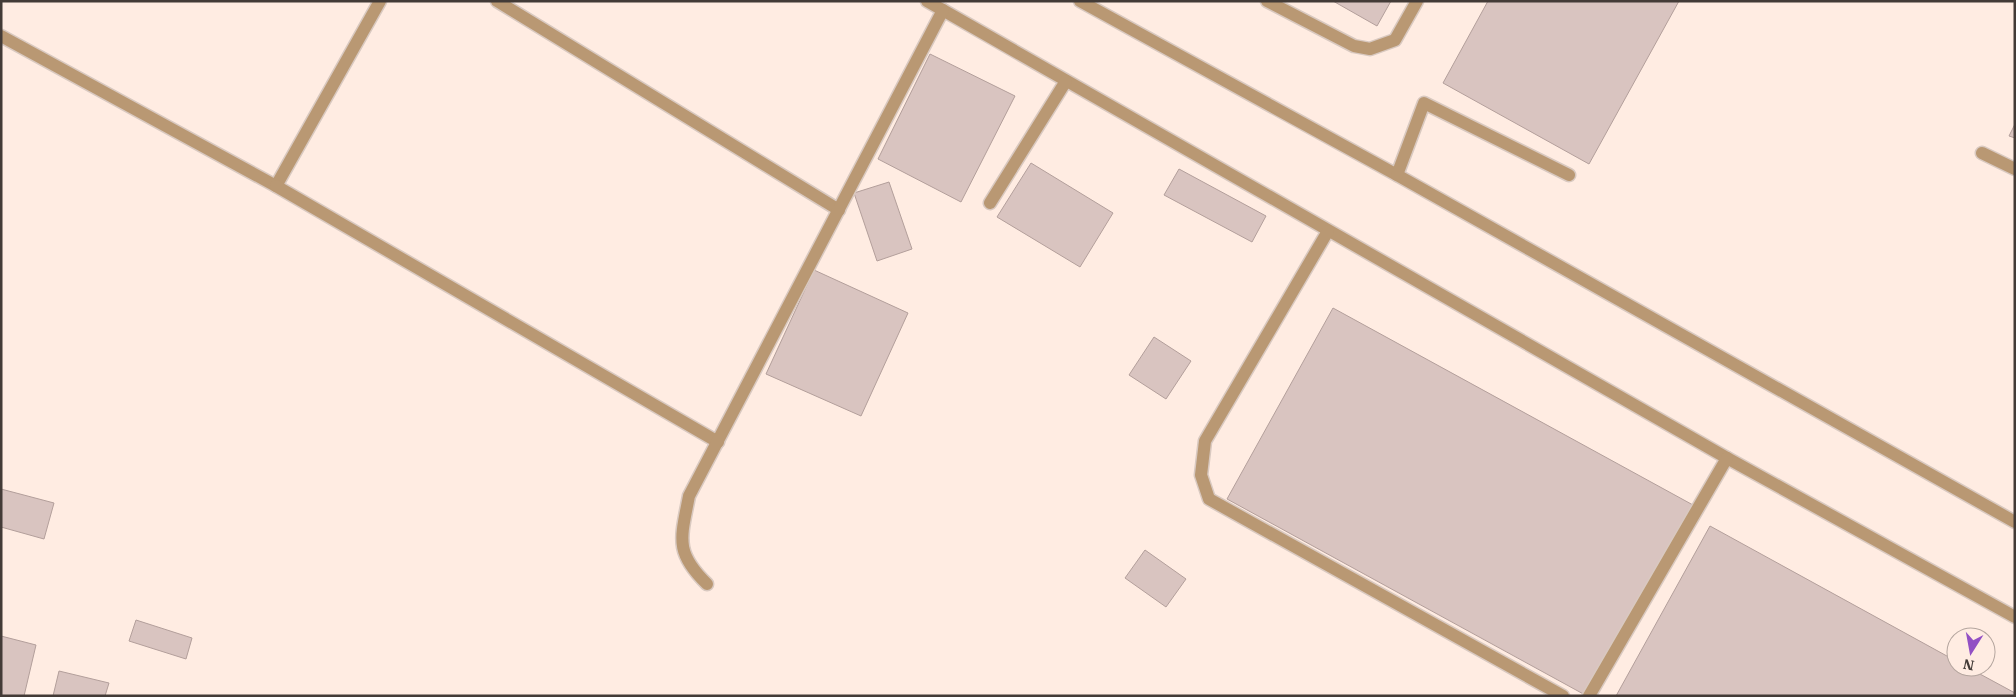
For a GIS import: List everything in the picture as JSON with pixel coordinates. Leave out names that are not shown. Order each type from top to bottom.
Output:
[{"type":"street","points":[[276,186],[380,1]]},
{"type":"street","points":[[497,1],[839,210]]},
{"type":"street","points":[[927,1],[1727,458],[2015,617]]},
{"type":"street","points":[[1080,1],[1397,175],[2015,522]]},
{"type":"street","points":[[1267,1],[1354,46],[1370,49],[1395,40],[1417,1]]},
{"type":"street","points":[[708,584],[696,573],[687,559],[681,540],[689,496],[943,10]]},
{"type":"street","points":[[1,36],[276,186],[718,442]]},
{"type":"street","points":[[990,203],[1066,81]]},
{"type":"street","points":[[1397,175],[1424,103],[1569,175]]},
{"type":"street","points":[[1982,153],[2015,169]]},
{"type":"street","points":[[1328,231],[1205,441],[1201,475],[1209,499],[1563,696]]},
{"type":"street","points":[[1589,696],[1727,458]]},
{"type":"building","points":[[1333,1],[1391,1],[1377,26]]},
{"type":"building","points":[[1488,1],[1679,1],[1589,164],[1443,83]]},
{"type":"building","points":[[930,54],[1015,96],[961,202],[878,159]]},
{"type":"building","points":[[2015,124],[2015,138],[2009,136]]},
{"type":"building","points":[[1031,163],[1113,213],[1080,267],[997,217]]},
{"type":"building","points":[[1179,169],[1266,216],[1252,242],[1164,195]]},
{"type":"building","points":[[889,182],[912,249],[877,261],[854,193]]},
{"type":"building","points":[[814,270],[908,313],[861,416],[766,374]]},
{"type":"building","points":[[1333,308],[1693,505],[1587,696],[1227,499]]},
{"type":"building","points":[[1154,337],[1191,361],[1166,399],[1129,375]]},
{"type":"building","points":[[1,489],[54,503],[44,539],[1,527]]},
{"type":"building","points":[[1710,526],[1946,656],[1946,677],[1985,677],[2015,693],[2015,696],[1616,696]]},
{"type":"building","points":[[1145,550],[1186,579],[1166,607],[1125,578]]},
{"type":"building","points":[[136,620],[192,638],[186,659],[129,641]]},
{"type":"building","points":[[1,636],[36,645],[24,696],[1,696]]},
{"type":"building","points":[[59,671],[109,683],[105,696],[53,696]]}]
